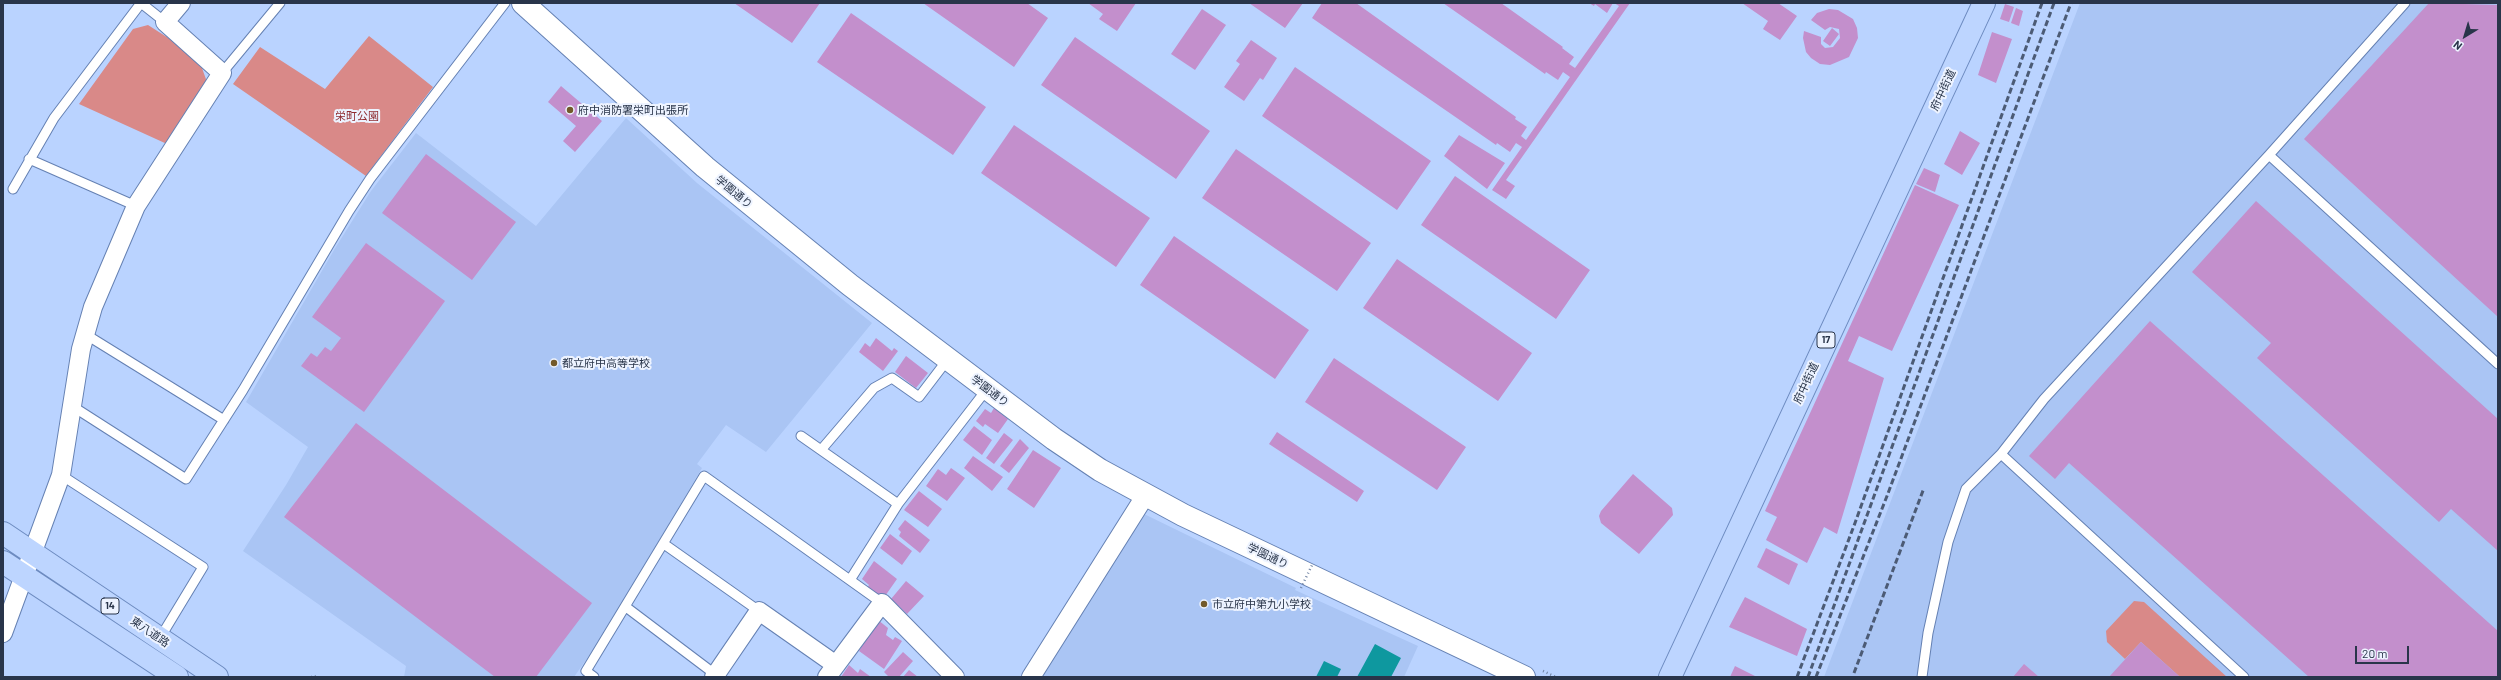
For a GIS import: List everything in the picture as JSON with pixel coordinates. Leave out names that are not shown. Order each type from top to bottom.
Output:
[{"type":"main road","name":"府中街道","points":[[1670,677],[1984,3]]},
{"type":"main road","name":"東八道路","points":[[3,533],[32,555],[217,677]]},
{"type":"main road","name":"東八道路","points":[[3,562],[25,578],[177,677]]},
{"type":"street","points":[[3,633],[25,578],[61,475],[85,334],[93,307],[136,206],[222,74],[165,22],[181,3]]},
{"type":"street","name":"学園通り","points":[[523,3],[761,214],[987,389],[1078,455],[1146,496],[1524,677]]},
{"type":"street","points":[[1031,677],[1146,496]]},
{"type":"street","points":[[715,676],[759,611],[832,671],[882,603],[955,677]]},
{"type":"lane","points":[[13,189],[54,118],[141,3],[165,22]]},
{"type":"lane","points":[[222,74],[280,3]]},
{"type":"lane","points":[[72,406],[186,479],[224,420],[331,239],[370,179],[505,3]]},
{"type":"lane","points":[[1922,677],[1928,633],[1948,542],[1966,489],[2001,454],[2044,399],[2269,155],[2405,3]]},
{"type":"lane","points":[[2269,155],[2498,364]]},
{"type":"lane","points":[[29,159],[136,206]]},
{"type":"lane","points":[[85,334],[224,420]]},
{"type":"lane","points":[[821,450],[874,388],[892,378],[919,397],[948,359]]},
{"type":"lane","points":[[850,580],[898,504],[987,389]]},
{"type":"lane","points":[[801,436],[898,504]]},
{"type":"lane","points":[[2001,454],[2244,677]]},
{"type":"lane","points":[[61,475],[203,567],[160,638]]},
{"type":"lane","points":[[594,677],[586,671],[704,476],[882,603]]},
{"type":"lane","points":[[664,544],[759,611]]},
{"type":"lane","points":[[626,607],[715,676]]},
{"type":"path","points":[[1302,588],[1313,563]]},
{"type":"path","points":[[312,677],[313,675],[316,677]]},
{"type":"shaded area","points":[[2080,3],[2498,3],[2498,677],[1824,677]]},
{"type":"shaded area","name":"都立府中高等学校","points":[[626,118],[697,183],[872,323],[766,452],[726,425],[697,464],[702,468],[602,637],[574,677],[404,677],[406,666],[243,551],[286,485],[308,447],[246,402],[334,250],[371,191],[416,133],[536,226]]},
{"type":"shaded area","name":"市立府中第九小学校","points":[[1142,513],[1296,588],[1295,590],[1418,646],[1404,677],[1037,677]]},
{"type":"shaded area","points":[[1375,644],[1401,658],[1391,677],[1357,677]]},
{"type":"shaded area","points":[[1324,661],[1341,669],[1337,677],[1316,677]]},
{"type":"green space","points":[[148,25],[198,57],[207,82],[167,144],[79,104],[133,29]]},
{"type":"green space","name":"栄町公園","points":[[369,36],[433,87],[366,176],[233,84],[260,47],[325,89]]},
{"type":"green space","points":[[2134,601],[2144,602],[2227,677],[2180,677],[2141,642],[2125,659],[2107,642],[2106,631]]},
{"type":"building","points":[[734,3],[820,3],[792,43]]},
{"type":"building","points":[[923,3],[1027,3],[1048,18],[1014,67]]},
{"type":"building","points":[[1088,3],[1136,3],[1117,31],[1099,19],[1103,14]]},
{"type":"building","points":[[1249,3],[1303,3],[1285,28]]},
{"type":"building","points":[[1322,3],[1356,3],[1516,117],[1515,119],[1527,127],[1521,136],[1526,140],[1570,77],[1563,72],[1558,80],[1546,72],[1545,74],[1443,3],[1501,3],[1563,47],[1562,48],[1574,57],[1569,64],[1575,68],[1619,6],[1614,3],[1630,3],[1506,180],[1515,186],[1506,199],[1492,190],[1522,147],[1516,143],[1510,152],[1497,143],[1496,145],[1312,18]]},
{"type":"building","points":[[1589,3],[1613,3],[1607,13],[1595,4],[1594,6]]},
{"type":"building","points":[[1742,3],[1778,3],[1797,16],[1780,40],[1763,29],[1768,21]]},
{"type":"building","points":[[2429,3],[2498,5],[2498,317],[2304,139]]},
{"type":"building","points":[[2005,4],[2014,7],[2009,22],[2000,19]]},
{"type":"building","points":[[2016,8],[2023,11],[2019,26],[2011,23]]},
{"type":"building","points":[[1202,9],[1226,25],[1195,70],[1171,54]]},
{"type":"building","points":[[1829,9],[1838,10],[1853,19],[1857,28],[1858,38],[1849,57],[1830,65],[1820,64],[1811,58],[1806,52],[1803,38],[1804,31],[1821,37],[1821,44],[1825,48],[1833,47],[1840,38],[1839,29],[1830,27],[1825,30],[1811,20],[1817,13]]},
{"type":"building","points":[[851,13],[986,107],[953,155],[817,62]]},
{"type":"building","points":[[1832,28],[1839,34],[1830,46],[1823,41]]},
{"type":"building","points":[[1992,32],[2012,39],[1996,83],[1978,75]]},
{"type":"building","points":[[1075,37],[1210,131],[1176,179],[1041,85]]},
{"type":"building","points":[[1251,40],[1277,58],[1263,80],[1260,78],[1244,101],[1224,87],[1240,64],[1236,61]]},
{"type":"building","points":[[1295,67],[1431,161],[1397,210],[1262,116]]},
{"type":"building","points":[[561,86],[602,121],[575,152],[563,141],[576,126],[548,102]]},
{"type":"building","points":[[1014,125],[1150,218],[1116,267],[981,173]]},
{"type":"building","points":[[1960,131],[1980,143],[1962,175],[1944,164]]},
{"type":"building","points":[[1459,135],[1505,163],[1487,189],[1444,156]]},
{"type":"building","points":[[1236,149],[1371,243],[1337,291],[1202,198]]},
{"type":"building","points":[[426,154],[516,222],[472,280],[382,213]]},
{"type":"building","points":[[1924,168],[1940,175],[1935,192],[1916,184]]},
{"type":"building","points":[[1455,176],[1590,270],[1556,319],[1421,225]]},
{"type":"building","points":[[1915,185],[1959,205],[1892,351],[1859,336],[1848,361],[1884,378],[1837,534],[1824,527],[1807,563],[1766,540],[1777,517],[1765,511]]},
{"type":"building","points":[[2256,201],[2498,419],[2498,551],[2451,509],[2439,522],[2257,358],[2271,343],[2192,272]]},
{"type":"building","points":[[1174,236],[1309,330],[1275,379],[1140,285]]},
{"type":"building","points":[[366,243],[445,301],[364,412],[301,366],[311,353],[317,357],[325,347],[331,351],[341,338],[312,317]]},
{"type":"building","points":[[1397,259],[1532,353],[1498,401],[1363,308]]},
{"type":"building","points":[[2150,321],[2498,631],[2498,677],[2309,677],[2069,463],[2055,479],[2029,456]]},
{"type":"building","points":[[876,338],[892,351],[894,348],[898,351],[883,371],[859,352],[865,343],[870,347]]},
{"type":"building","points":[[906,356],[928,373],[916,388],[895,372]]},
{"type":"building","points":[[1334,358],[1466,447],[1437,490],[1305,402]]},
{"type":"building","points":[[994,408],[1008,419],[998,433],[985,424],[983,427],[976,421],[985,409],[991,413]]},
{"type":"building","points":[[356,423],[592,603],[536,677],[495,677],[284,517]]},
{"type":"building","points":[[974,426],[992,440],[982,455],[963,440]]},
{"type":"building","points":[[1277,432],[1364,491],[1357,502],[1269,444]]},
{"type":"building","points":[[1004,433],[1013,440],[994,464],[986,458]]},
{"type":"building","points":[[1020,439],[1029,448],[1009,473],[1000,466]]},
{"type":"building","points":[[1033,450],[1061,468],[1034,508],[1007,489]]},
{"type":"building","points":[[973,456],[1003,477],[992,491],[964,468]]},
{"type":"building","points":[[951,468],[965,478],[947,501],[926,486],[938,469],[946,475]]},
{"type":"building","points":[[1633,474],[1672,508],[1673,515],[1639,554],[1601,523],[1599,516],[1601,511]]},
{"type":"building","points":[[919,491],[942,509],[928,527],[904,510]]},
{"type":"building","points":[[905,520],[930,540],[920,553],[899,536],[901,532],[898,529]]},
{"type":"building","points":[[890,534],[912,551],[902,565],[880,548]]},
{"type":"building","points":[[1766,548],[1798,564],[1789,585],[1757,567]]},
{"type":"building","points":[[874,561],[897,579],[883,599],[867,588],[869,585],[862,579]]},
{"type":"building","points":[[906,581],[924,596],[907,614],[891,599]]},
{"type":"building","points":[[1745,597],[1807,629],[1797,656],[1729,627]]},
{"type":"building","points":[[878,620],[888,628],[886,635],[893,640],[895,637],[902,641],[884,669],[859,651]]},
{"type":"building","points":[[2141,642],[2180,677],[2109,677]]},
{"type":"building","points":[[903,652],[913,661],[899,677],[889,677],[884,672]]},
{"type":"building","points":[[2024,664],[2039,677],[2013,677]]},
{"type":"building","points":[[849,665],[858,673],[860,669],[871,677],[841,677]]},
{"type":"building","points":[[1735,666],[1757,677],[1730,677]]},
{"type":"building","points":[[909,670],[918,677],[903,677]]},
{"type":"railway","points":[[1797,677],[1855,523],[2042,3]]},
{"type":"railway","points":[[1808,677],[2054,3]]},
{"type":"railway","points":[[1816,677],[1887,496],[2071,3]]},
{"type":"railway","points":[[1854,673],[1924,488]]},
{"type":"place","name":"府中消防署栄町出張所","points":[[570,110]]},
{"type":"place","name":"都立府中高等学校","points":[[554,363]]},
{"type":"place","name":"市立府中第九小学校","points":[[1204,604]]}]
